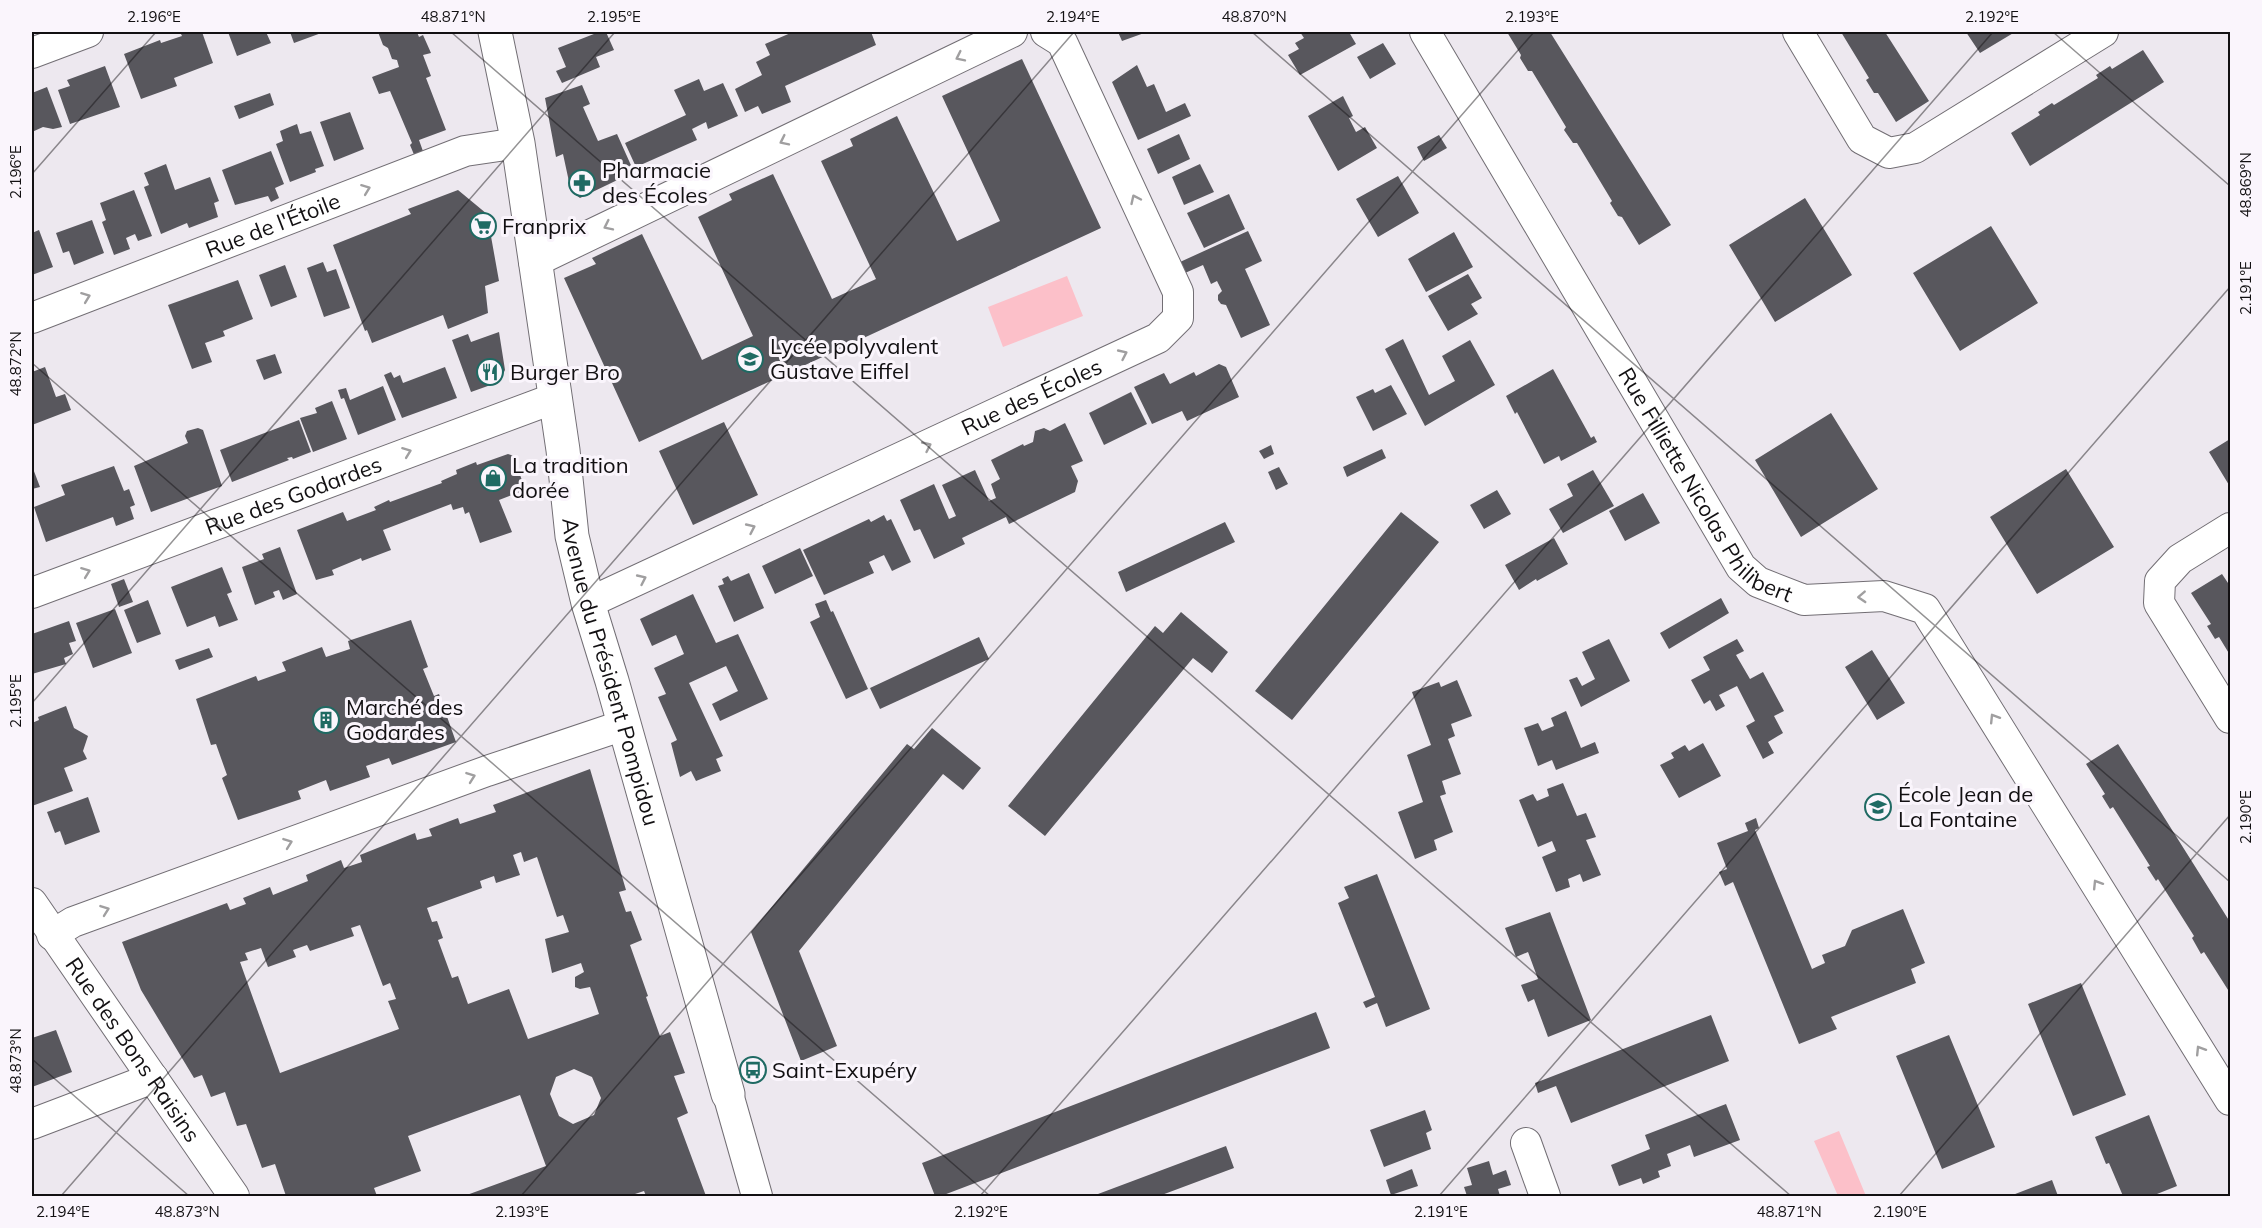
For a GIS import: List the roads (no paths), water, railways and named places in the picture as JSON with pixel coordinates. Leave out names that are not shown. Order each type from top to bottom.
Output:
[{"type":"street","points":[[32,53],[88,32]]},
{"type":"street","name":"Avenue du Président Pompidou","points":[[495,32],[518,143],[555,398],[572,536],[588,603],[756,1197]]},
{"type":"street","points":[[534,262],[1012,32]]},
{"type":"street","name":"Rue des Écoles","points":[[588,603],[1158,338],[1178,318],[1178,292],[1062,42],[1046,32]]},
{"type":"street","name":"Rue Filliette Nicolas Philibert","points":[[1425,32],[1741,567],[1758,582],[1804,600],[1884,596],[1925,609],[2230,1100]]},
{"type":"street","points":[[1798,32],[1862,139],[1889,153],[1916,148],[2103,32]]},
{"type":"street","name":"Rue de l'Étoile","points":[[32,318],[465,151],[518,143]]},
{"type":"street","name":"Rue des Godardes","points":[[32,593],[555,398]]},
{"type":"street","points":[[2230,528],[2180,559],[2160,581],[2159,603],[2230,718]]},
{"type":"street","points":[[52,935],[72,922],[498,767],[624,725]]},
{"type":"street","name":"Rue des Bons Raisins","points":[[32,903],[234,1197]]},
{"type":"street","points":[[32,1124],[153,1078]]},
{"type":"street","points":[[1526,1143],[1545,1197]]},
{"type":"place","name":"Pharmacie des Écoles","points":[[582,183]]},
{"type":"place","name":"Franprix","points":[[483,226]]},
{"type":"place","name":"Lycée polyvalent Gustave Eiffel","points":[[750,359]]},
{"type":"place","name":"Burger Bro","points":[[490,372]]},
{"type":"place","name":"La tradition dorée","points":[[493,478]]},
{"type":"place","name":"Marché des Godardes","points":[[326,720]]},
{"type":"place","name":"École Jean de La Fontaine","points":[[1878,807]]},
{"type":"place","name":"Saint-Exupéry","points":[[753,1070]]}]
